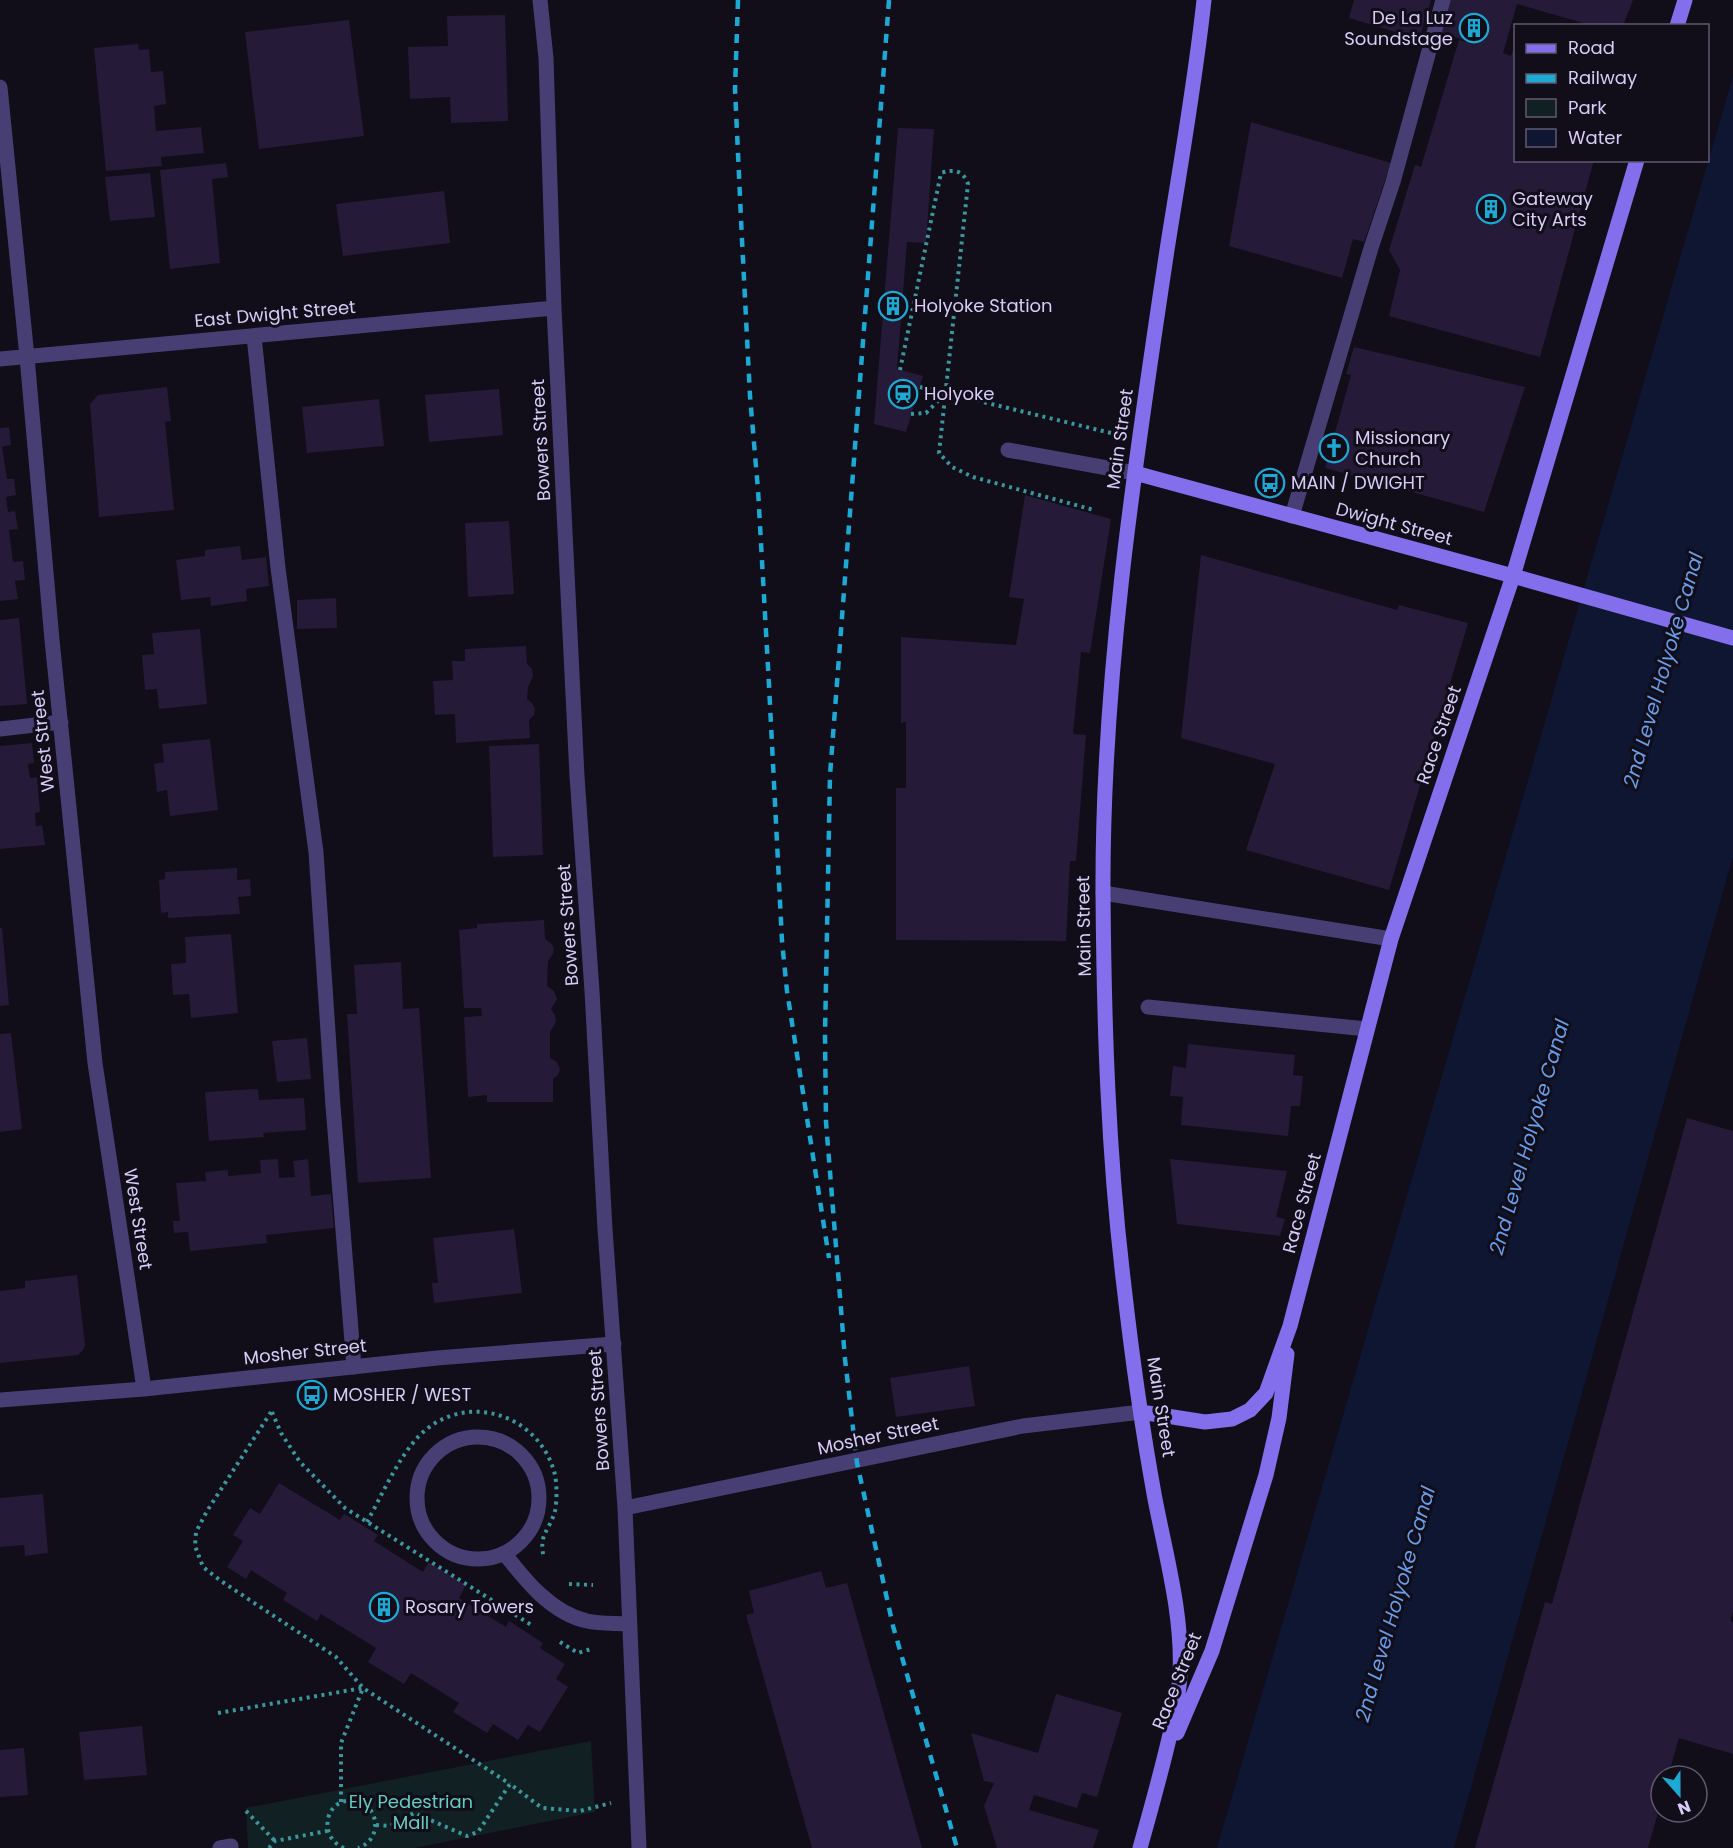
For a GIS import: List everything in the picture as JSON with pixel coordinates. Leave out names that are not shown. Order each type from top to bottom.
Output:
[{"type":"street","name":"Bowers Street","points":[[540,0],[546,58],[554,308],[577,776],[625,1508],[639,1848]]},
{"type":"street","name":"Main Street","points":[[1140,1848],[1162,1769],[1180,1678],[1180,1651],[1173,1589],[1140,1412],[1123,1284],[1112,1166],[1104,1003],[1103,808],[1109,700],[1135,473],[1196,75],[1204,0]]},
{"type":"street","points":[[1292,516],[1371,248],[1393,182],[1443,0]]},
{"type":"street","points":[[1678,24],[1685,0]]},
{"type":"street","name":"West Street","points":[[0,87],[95,1063],[144,1389]]},
{"type":"street","name":"Race Street","points":[[1140,1412],[1205,1422],[1232,1419],[1250,1410],[1266,1393],[1290,1326],[1391,939],[1513,576],[1636,162]]},
{"type":"street","name":"East Dwight Street","points":[[0,359],[554,308]]},
{"type":"street","points":[[254,336],[279,568],[316,852],[354,1367]]},
{"type":"street","name":"Dwight Street","points":[[1008,450],[1135,473],[1733,638]]},
{"type":"street","points":[[0,729],[61,722]]},
{"type":"street","points":[[1103,893],[1391,939]]},
{"type":"street","points":[[1148,1007],[1367,1029]]},
{"type":"street","name":"Race Street","points":[[1162,1769],[1212,1651],[1266,1475],[1279,1418],[1290,1326]]},
{"type":"street","name":"Mosher Street","points":[[0,1400],[144,1389],[437,1358],[614,1344]]},
{"type":"street","name":"Mosher Street","points":[[625,1508],[1023,1426],[1140,1412]]},
{"type":"street","points":[[475,1437],[496,1439],[514,1448],[529,1463],[538,1482],[539,1503],[534,1524],[522,1541],[504,1553],[486,1559],[466,1558],[448,1551],[433,1539],[423,1523],[418,1505],[419,1485],[425,1467],[438,1452],[454,1442],[475,1437]]},
{"type":"street","points":[[504,1553],[541,1596],[564,1611],[585,1620],[629,1624]]},
{"type":"path","points":[[900,370],[941,173],[959,171],[968,184],[939,453],[952,467],[973,477],[1094,510]]},
{"type":"path","points":[[920,387],[1111,433]]},
{"type":"path","points":[[911,414],[926,413],[946,393]]},
{"type":"path","points":[[537,1628],[345,1508],[300,1462],[281,1432],[272,1412],[207,1511],[196,1532],[195,1546],[203,1566],[221,1581],[336,1657],[363,1688],[510,1784],[542,1808],[580,1811],[637,1796]]},
{"type":"path","points":[[367,1522],[406,1453],[418,1437],[435,1422],[455,1415],[478,1412],[499,1413],[519,1423],[536,1438],[549,1458],[555,1476],[555,1512],[544,1533],[542,1549],[546,1563]]},
{"type":"path","points":[[561,1580],[568,1584],[593,1585]]},
{"type":"path","points":[[558,1641],[578,1653],[596,1648]]},
{"type":"path","points":[[218,1713],[363,1688]]},
{"type":"path","points":[[341,1803],[341,1743],[363,1688]]},
{"type":"path","points":[[376,1825],[390,1826],[414,1813],[467,1836],[478,1832],[510,1784]]},
{"type":"path","points":[[344,1848],[331,1839],[327,1831],[329,1814],[341,1803],[355,1801],[363,1803],[374,1816],[376,1825],[375,1833],[370,1840],[358,1848]]},
{"type":"path","points":[[246,1811],[274,1841]]},
{"type":"path","points":[[270,1848],[274,1841],[327,1831]]},
{"type":"green space","name":"Ely Pedestrian Mall","points":[[591,1741],[595,1812],[414,1848],[248,1848],[246,1808]]},
{"type":"water","name":"2nd Level Holyoke Canal","points":[[1733,76],[1733,856],[1454,1848],[1217,1848],[1709,162]]},
{"type":"building","points":[[1354,0],[1431,0],[1419,39],[1349,18]]},
{"type":"building","name":"Gateway City Arts","points":[[1446,0],[1633,0],[1624,24],[1587,24],[1517,4],[1503,53],[1511,56],[1514,47],[1514,162],[1593,162],[1540,357],[1389,316],[1400,270],[1389,250],[1415,165],[1421,167],[1459,40],[1479,45],[1436,31]]},
{"type":"building","points":[[505,15],[508,121],[451,123],[450,97],[410,99],[408,47],[448,46],[447,16]]},
{"type":"building","points":[[349,20],[364,136],[259,149],[245,32]]},
{"type":"building","points":[[138,44],[139,50],[149,49],[151,72],[163,71],[166,104],[154,106],[156,131],[201,127],[204,153],[161,157],[162,166],[106,171],[94,48]]},
{"type":"building","points":[[1251,122],[1391,163],[1364,242],[1353,239],[1342,278],[1229,246]]},
{"type":"building","name":"Holyoke Station","points":[[898,128],[934,129],[926,243],[907,242],[897,369],[923,376],[906,432],[874,424]]},
{"type":"building","points":[[226,163],[228,177],[212,179],[220,263],[170,269],[160,170]]},
{"type":"building","points":[[150,173],[155,217],[110,221],[105,177]]},
{"type":"building","points":[[444,191],[450,243],[343,256],[336,204]]},
{"type":"building","points":[[1354,347],[1525,387],[1484,512],[1325,468],[1351,375],[1346,374]]},
{"type":"building","points":[[167,387],[171,421],[165,422],[174,510],[99,517],[90,404],[98,395]]},
{"type":"building","points":[[499,389],[503,435],[429,442],[425,395]]},
{"type":"building","points":[[379,399],[384,446],[307,453],[302,407]]},
{"type":"building","points":[[9,427],[11,445],[2,447],[7,479],[14,479],[16,495],[6,497],[8,512],[15,511],[18,529],[9,530],[13,562],[23,561],[25,580],[15,581],[18,599],[0,601],[0,428]]},
{"type":"building","points":[[1025,495],[1111,519],[1090,653],[1081,652],[1073,734],[1086,735],[1076,861],[1070,861],[1066,941],[896,940],[896,788],[906,788],[906,722],[901,723],[901,637],[1016,645],[1024,599],[1009,597]]},
{"type":"building","points":[[509,521],[514,594],[468,597],[465,523]]},
{"type":"building","points":[[240,546],[242,560],[266,557],[269,586],[246,589],[247,601],[211,606],[210,597],[181,600],[176,560],[205,556],[205,550]]},
{"type":"building","points":[[1201,555],[1397,610],[1399,605],[1468,623],[1389,890],[1246,850],[1275,764],[1181,738]]},
{"type":"building","points":[[336,598],[337,628],[297,629],[297,600]]},
{"type":"building","points":[[19,618],[27,704],[0,706],[0,620]]},
{"type":"building","points":[[200,629],[207,704],[159,709],[157,689],[145,690],[142,655],[154,654],[152,633]]},
{"type":"building","points":[[526,646],[527,664],[532,669],[533,676],[528,687],[527,699],[535,709],[534,715],[529,720],[530,738],[456,743],[455,714],[435,715],[433,681],[453,680],[452,661],[465,661],[465,649]]},
{"type":"building","points":[[210,739],[218,810],[170,816],[167,790],[157,792],[154,764],[164,762],[162,744]]},
{"type":"building","points":[[32,743],[34,763],[28,764],[30,778],[37,777],[40,812],[35,813],[36,826],[42,825],[45,845],[0,849],[0,746]]},
{"type":"building","points":[[539,744],[543,855],[493,857],[489,746]]},
{"type":"building","points":[[237,868],[237,880],[250,879],[251,896],[238,897],[240,914],[168,918],[168,912],[161,913],[159,880],[165,879],[165,872]]},
{"type":"building","points":[[544,920],[545,939],[552,944],[554,950],[548,961],[547,986],[554,991],[557,999],[551,1009],[556,1022],[550,1032],[550,1058],[557,1062],[560,1069],[558,1075],[553,1079],[553,1102],[487,1102],[487,1095],[468,1097],[464,1017],[482,1016],[481,1008],[464,1008],[459,930],[477,928],[477,924]]},
{"type":"building","points":[[0,928],[2,928],[9,1005],[0,1006]]},
{"type":"building","points":[[231,934],[238,1013],[191,1018],[189,994],[173,995],[171,964],[186,963],[185,937]]},
{"type":"building","points":[[401,962],[403,1009],[419,1008],[431,1178],[358,1183],[347,1014],[357,1014],[354,965]]},
{"type":"building","points":[[11,1033],[22,1129],[0,1132],[0,1034]]},
{"type":"building","points":[[307,1038],[311,1079],[277,1082],[272,1041]]},
{"type":"building","points":[[1188,1044],[1295,1055],[1293,1075],[1303,1076],[1300,1106],[1291,1106],[1288,1136],[1181,1125],[1183,1097],[1170,1096],[1173,1066],[1186,1068]]},
{"type":"building","points":[[258,1089],[259,1100],[304,1098],[306,1130],[263,1133],[264,1137],[209,1141],[205,1092]]},
{"type":"building","points":[[1687,1118],[1733,1131],[1733,1611],[1730,1621],[1733,1622],[1733,1754],[1679,1738],[1671,1764],[1649,1764],[1649,1824],[1655,1824],[1648,1848],[1475,1848],[1545,1602],[1552,1604]]},
{"type":"building","points":[[278,1159],[279,1178],[295,1177],[293,1161],[308,1159],[311,1196],[331,1194],[334,1228],[266,1235],[267,1243],[190,1251],[188,1232],[174,1233],[173,1221],[180,1221],[176,1183],[206,1181],[205,1172],[228,1170],[228,1176],[261,1173],[260,1160]]},
{"type":"building","points":[[1170,1159],[1287,1171],[1276,1217],[1285,1219],[1280,1236],[1177,1224]]},
{"type":"building","points":[[514,1229],[522,1293],[434,1303],[432,1283],[438,1283],[433,1238]]},
{"type":"building","points":[[77,1275],[85,1345],[83,1350],[78,1355],[0,1363],[0,1291],[25,1288],[25,1281]]},
{"type":"building","points":[[969,1366],[975,1406],[896,1417],[890,1378]]},
{"type":"building","name":"Rosary Towers","points":[[279,1483],[340,1520],[344,1514],[378,1535],[374,1541],[423,1572],[429,1562],[466,1585],[459,1598],[506,1627],[509,1621],[543,1643],[540,1648],[565,1664],[556,1679],[568,1687],[540,1732],[528,1725],[518,1740],[493,1724],[487,1733],[453,1712],[459,1703],[411,1673],[404,1684],[368,1662],[376,1648],[321,1614],[317,1621],[283,1600],[287,1593],[251,1570],[246,1579],[227,1567],[243,1541],[233,1535],[250,1508],[260,1514]]},
{"type":"building","points":[[43,1494],[48,1553],[25,1556],[24,1545],[0,1547],[0,1498]]},
{"type":"building","points":[[821,1571],[826,1588],[847,1583],[922,1848],[812,1848],[746,1615],[754,1613],[749,1591]]},
{"type":"building","points":[[1056,1694],[1122,1713],[1097,1797],[1082,1793],[1077,1808],[1034,1795],[1029,1810],[1099,1830],[1093,1848],[997,1848],[984,1806],[994,1783],[984,1781],[971,1733],[1038,1753]]},
{"type":"building","points":[[142,1726],[147,1775],[84,1780],[79,1732]]},
{"type":"building","points":[[24,1748],[28,1795],[0,1797],[0,1750]]},
{"type":"railway","points":[[738,0],[735,89],[742,240],[782,941],[787,991],[829,1258]]},
{"type":"railway","points":[[889,0],[830,775],[825,1035],[826,1122],[845,1359],[857,1463],[893,1626],[957,1848]]},
{"type":"place","name":"De La Luz Soundstage","points":[[1474,28]]},
{"type":"place","name":"Gateway City Arts","points":[[1491,209]]},
{"type":"place","name":"Holyoke Station","points":[[893,306]]},
{"type":"place","name":"Holyoke","points":[[903,394]]},
{"type":"place","name":"Missionary Church","points":[[1334,448]]},
{"type":"place","name":"MAIN / DWIGHT","points":[[1270,483]]},
{"type":"place","name":"MOSHER / WEST","points":[[312,1395]]},
{"type":"place","name":"Rosary Towers","points":[[384,1607]]}]
